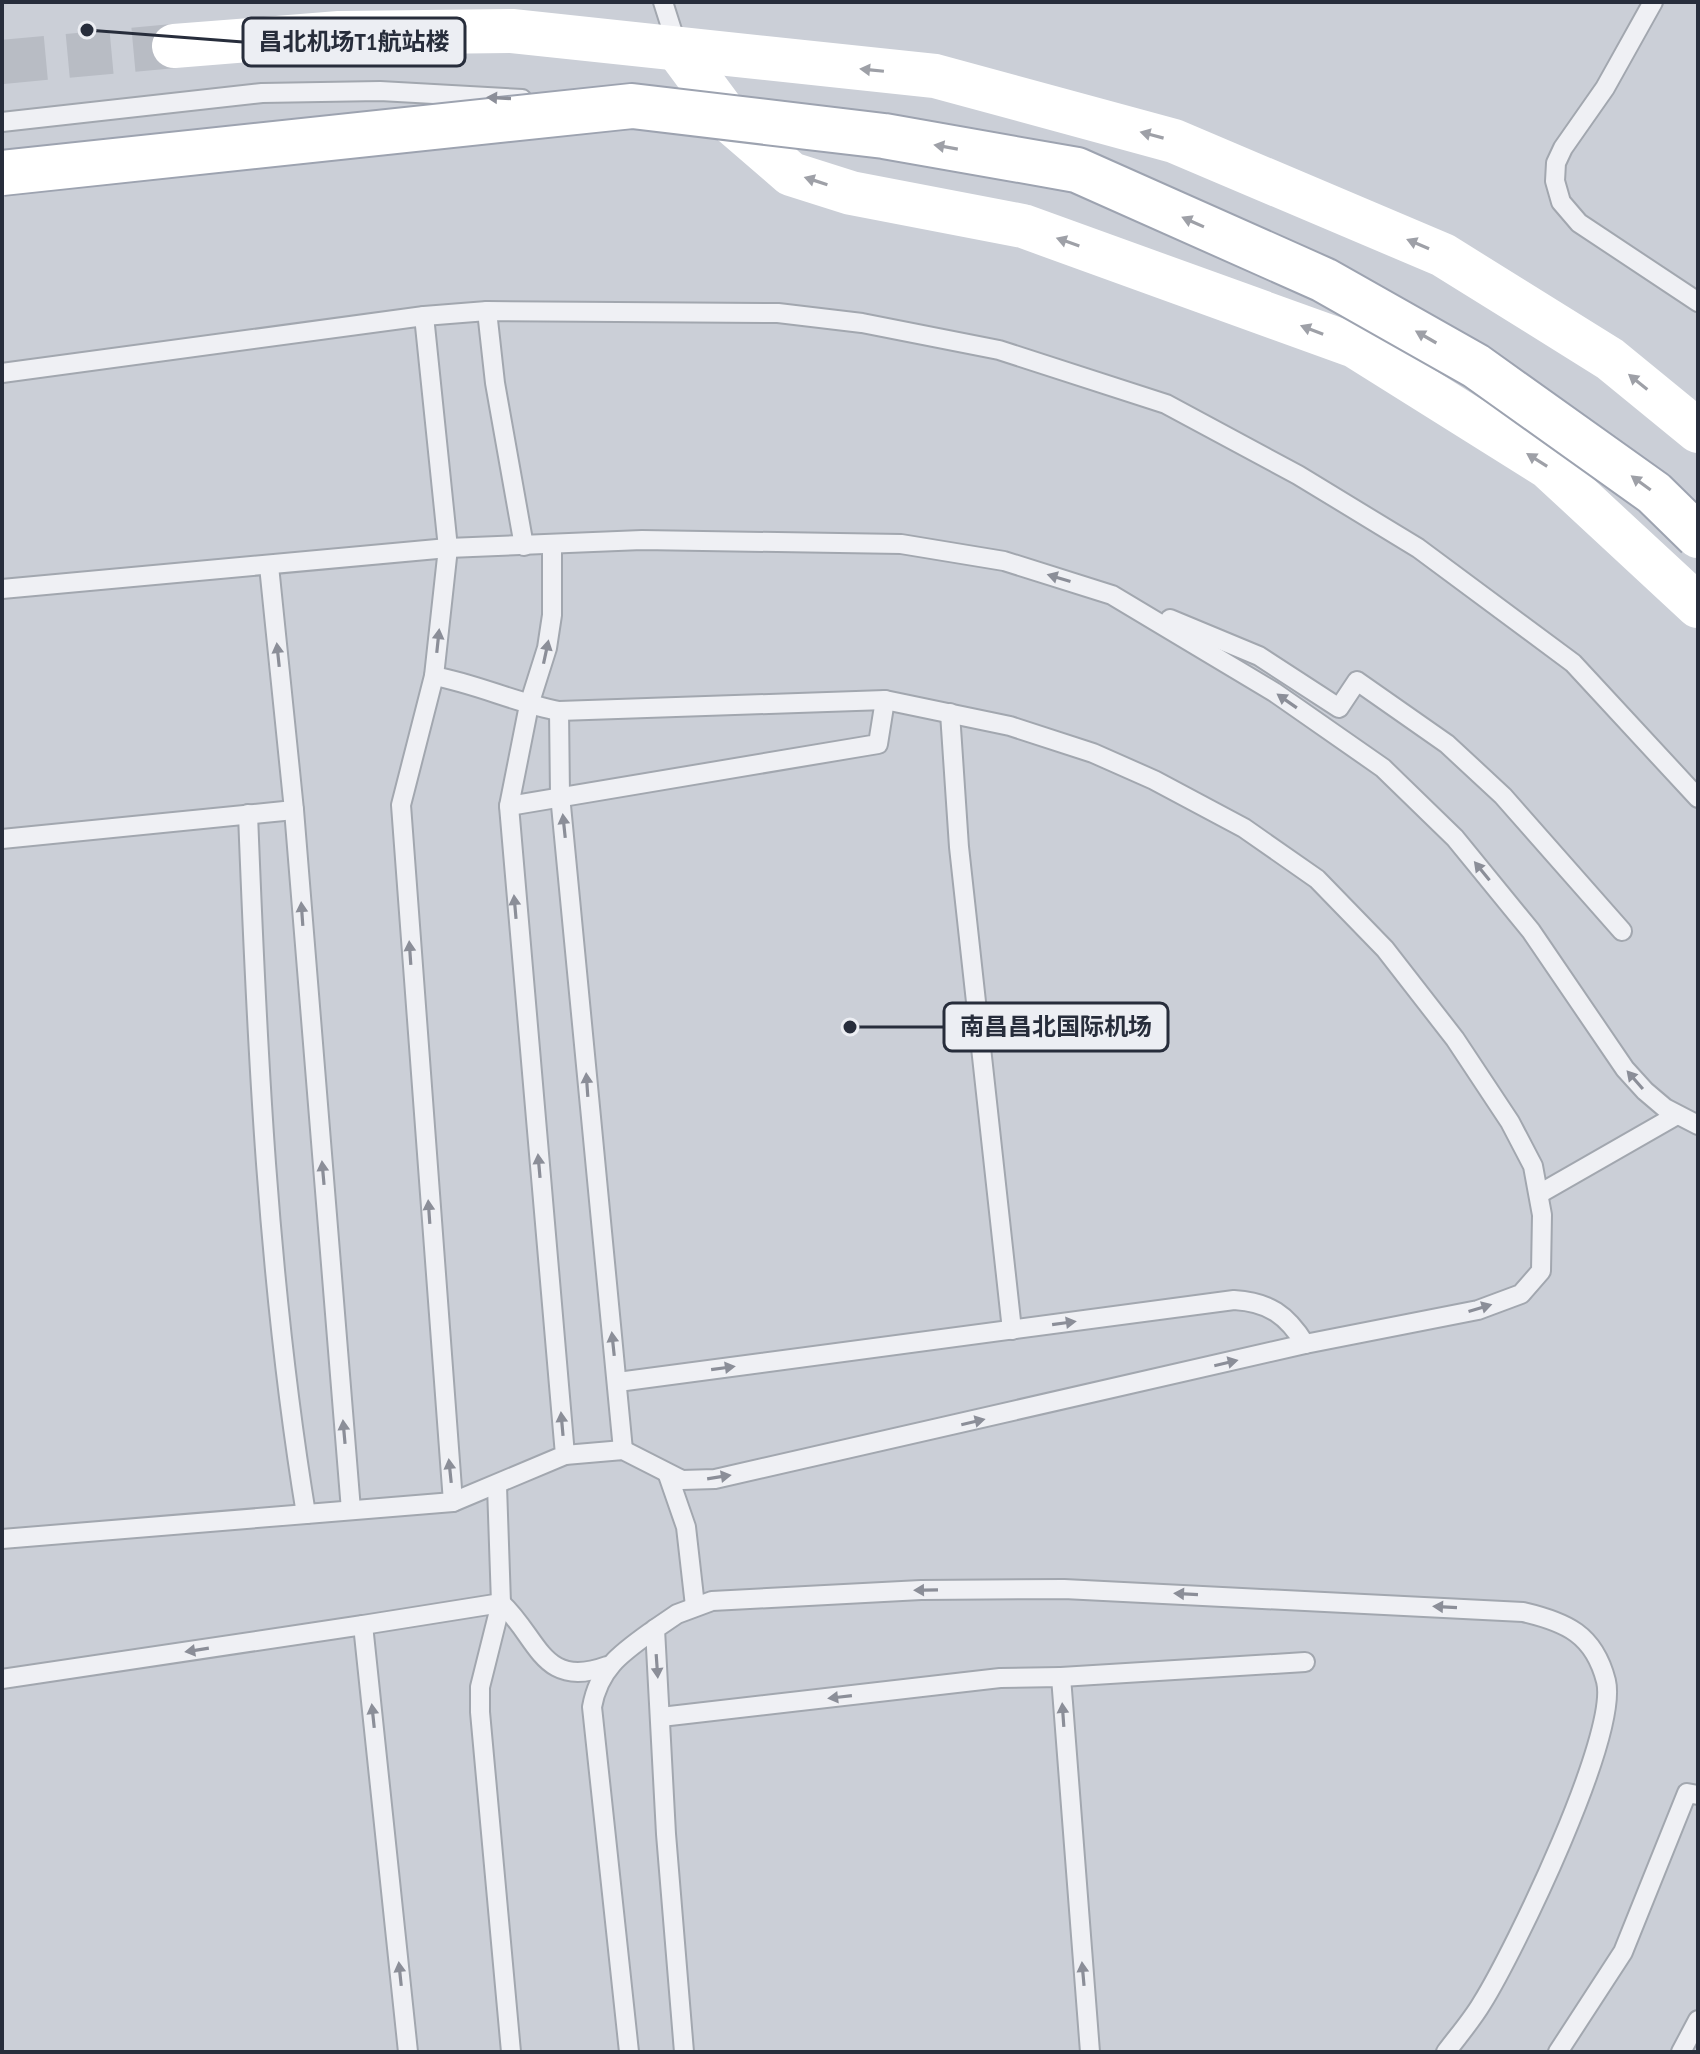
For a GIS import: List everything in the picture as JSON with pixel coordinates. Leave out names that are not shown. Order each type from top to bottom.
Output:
[{"type":"main road","points":[[174,46],[339,33],[512,31],[935,76],[1174,141],[1443,255],[1610,359],[1698,431]]},
{"type":"main road","points":[[678,50],[732,123],[791,174],[851,193],[1023,226],[1216,293],[1355,346],[1548,467],[1698,606]]},
{"type":"main road","points":[[2,173],[632,106],[884,136],[1077,170],[1324,280],[1476,366],[1654,493],[1698,536]]},
{"type":"lane","points":[[663,2],[678,50]]},
{"type":"lane","points":[[1653,2],[1605,88],[1563,148],[1556,163],[1555,181],[1561,202],[1579,223],[1698,302]]},
{"type":"lane","points":[[2,122],[276,93],[380,91],[632,106]]},
{"type":"lane","points":[[487,311],[495,383],[524,546]]},
{"type":"lane","points":[[2,373],[424,316],[487,311],[778,313],[862,323],[999,350],[1166,404],[1298,475],[1442,565],[1573,663],[1698,798]]},
{"type":"lane","points":[[424,316],[448,548],[434,676],[401,805],[453,1502]]},
{"type":"lane","points":[[2,589],[448,548],[642,540],[901,544],[1004,561],[1112,595],[1259,656],[1339,708],[1357,681],[1447,744],[1503,796],[1622,931]]},
{"type":"lane","points":[[552,545],[548,640],[529,705],[509,806],[565,1455]]},
{"type":"lane","points":[[269,566],[294,810],[351,1510]]},
{"type":"lane","points":[[1112,595],[1274,692],[1383,768],[1455,838],[1531,931],[1625,1069],[1645,1091],[1677,1115],[1698,1125]]},
{"type":"lane","points":[[2,1539],[453,1502],[565,1455],[623,1450],[682,1480],[715,1479],[1305,1344],[1478,1310],[1521,1294],[1541,1271],[1543,1243],[1533,1166],[1510,1122],[1455,1039],[1385,949],[1317,879],[1244,828],[1154,780],[1093,753],[1010,726],[885,700],[559,711],[529,705],[471,683],[434,676]]},
{"type":"lane","points":[[509,806],[878,744],[885,700]]},
{"type":"lane","points":[[559,711],[560,795],[623,1450]]},
{"type":"lane","points":[[950,713],[961,861],[1012,1330]]},
{"type":"lane","points":[[2,839],[294,810]]},
{"type":"lane","points":[[248,814],[270,1211],[290,1414],[306,1514]]},
{"type":"lane","points":[[1539,1194],[1677,1115]]},
{"type":"lane","points":[[618,1382],[1234,1300],[1259,1302],[1277,1311],[1293,1325],[1305,1344]]},
{"type":"lane","points":[[668,1475],[686,1527],[695,1606]]},
{"type":"lane","points":[[497,1486],[500,1594],[480,1687],[480,1712],[511,2052]]},
{"type":"lane","points":[[500,1594],[522,1622],[544,1661],[568,1673],[586,1674],[607,1666],[655,1629],[695,1606],[736,1599],[921,1590],[1064,1589],[1508,1611],[1559,1620],[1576,1631],[1601,1667],[1608,1701],[1600,1738],[1551,1869],[1483,2003],[1446,2052]]},
{"type":"lane","points":[[2,1679],[363,1625],[500,1594]]},
{"type":"lane","points":[[363,1625],[408,2052]]},
{"type":"lane","points":[[655,1629],[666,1834],[684,2052]]},
{"type":"lane","points":[[661,1717],[1000,1678],[1305,1662]]},
{"type":"lane","points":[[607,1666],[598,1680],[592,1707],[629,2052]]},
{"type":"lane","points":[[1061,1677],[1090,2052]]},
{"type":"lane","points":[[1558,2052],[1623,1952],[1687,1793],[1698,1795]]},
{"type":"lane","points":[[1681,2052],[1698,2020]]},
{"type":"shaded area","points":[[2,2],[1698,2],[1698,2052],[2,2052]]},
{"type":"tunnel","points":[[2,62],[174,46]]},
{"type":"place","name":"昌北机场T1航站楼","points":[[87,30]]},
{"type":"place","name":"南昌昌北国际机场","points":[[850,1027]]}]
